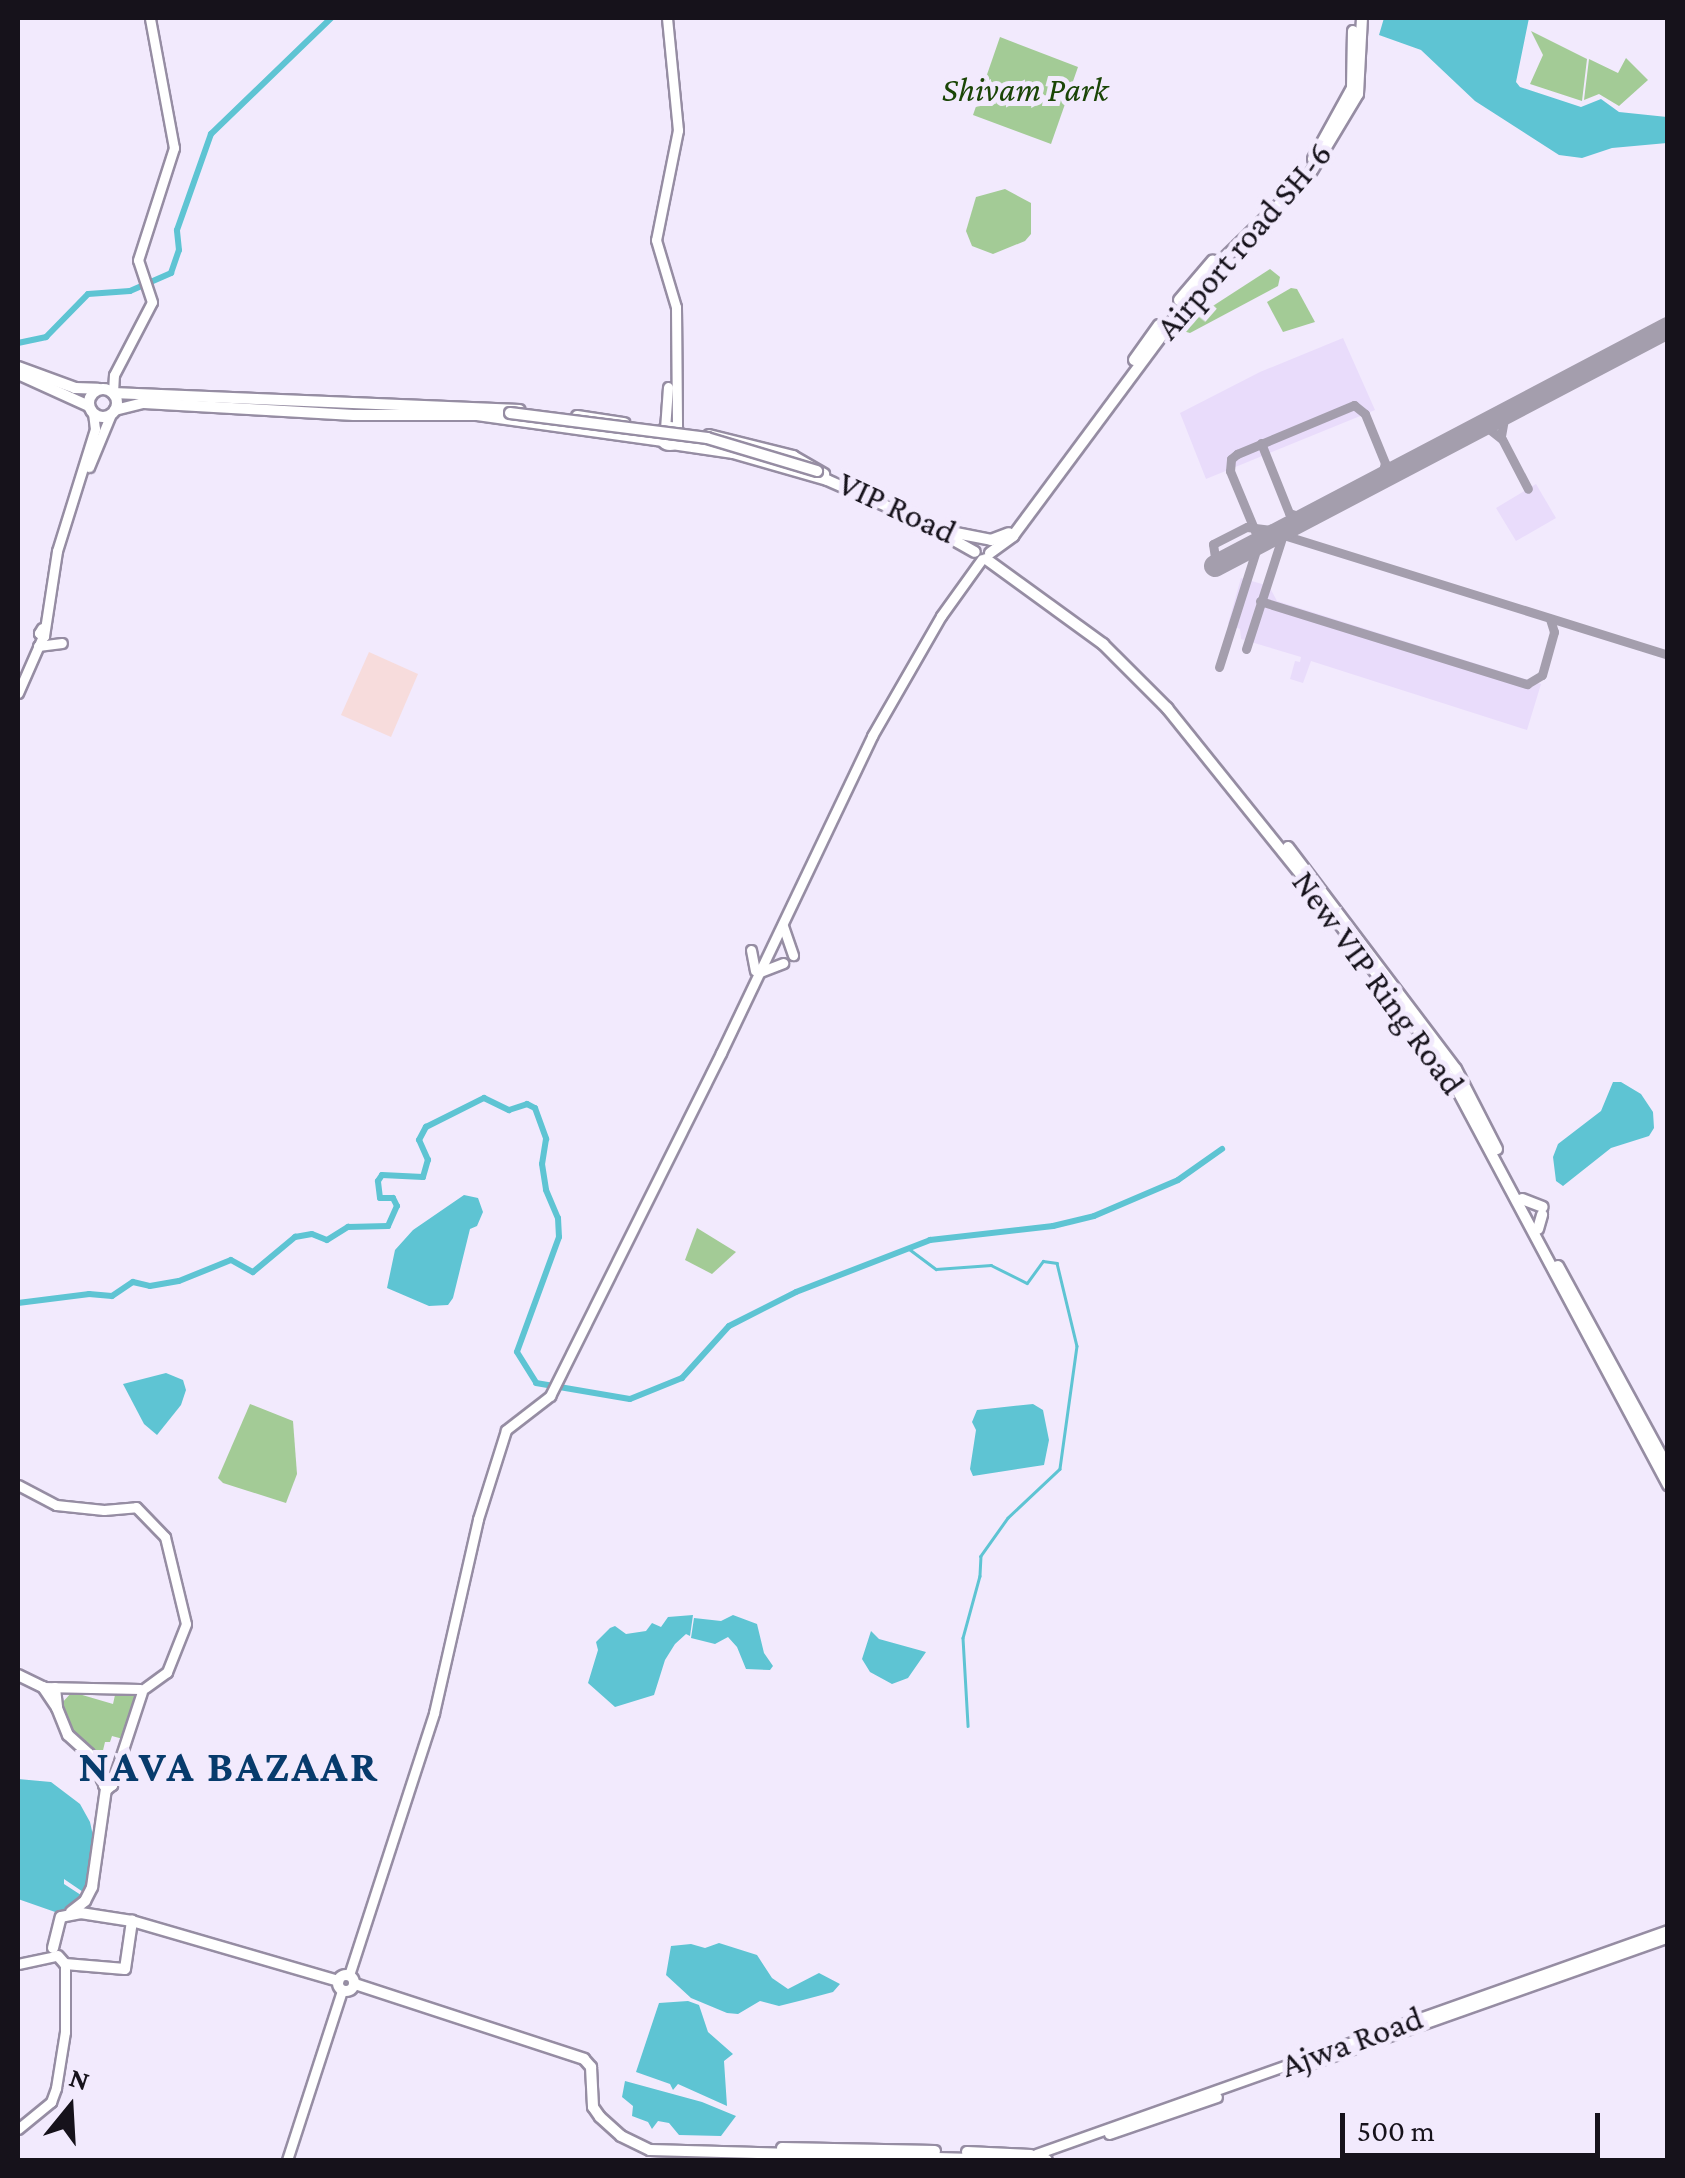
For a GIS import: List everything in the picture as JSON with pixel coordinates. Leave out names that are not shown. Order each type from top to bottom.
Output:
[{"type":"main road","points":[[86,466],[113,412],[114,375],[150,299],[138,270],[136,252],[170,145],[148,18]]},
{"type":"main road","points":[[664,18],[673,130],[651,240],[670,308],[669,436]]},
{"type":"main road","name":"Airport road SH-6","points":[[982,551],[1006,538],[1181,303],[1302,174],[1348,108],[1354,82],[1351,48],[1360,18]]},
{"type":"main road","points":[[18,693],[42,635],[57,551],[86,466],[95,429],[91,394],[98,389],[150,299]]},
{"type":"main road","points":[[18,370],[91,410],[113,412],[144,403],[505,415],[762,447],[819,468],[821,475]]},
{"type":"main road","points":[[18,370],[75,388],[113,393],[505,415],[707,438],[821,475]]},
{"type":"main road","name":"VIP Road","points":[[821,475],[982,551]]},
{"type":"main road","name":"VIP Road","points":[[821,475],[912,510],[982,551]]},
{"type":"main road","points":[[956,534],[991,540],[1006,538]]},
{"type":"main road","points":[[287,2160],[348,1984],[430,1719],[510,1422],[548,1394],[904,676],[982,551]]},
{"type":"main road","points":[[757,972],[875,717],[982,551]]},
{"type":"main road","name":"New VIP Ring Road","points":[[982,551],[1110,642],[1338,910],[1456,1070],[1536,1232]]},
{"type":"main road","name":"New VIP Ring Road","points":[[982,551],[1103,644],[1167,708],[1207,753],[1330,912],[1448,1074],[1668,1468]]},
{"type":"main road","points":[[42,635],[62,643]]},
{"type":"main road","points":[[18,684],[42,635]]},
{"type":"main road","points":[[782,923],[793,955]]},
{"type":"main road","points":[[751,950],[757,972]]},
{"type":"main road","points":[[757,972],[783,963]]},
{"type":"main road","points":[[1516,1228],[1536,1232],[1542,1211],[1522,1200]]},
{"type":"main road","name":"New VIP Ring Road","points":[[1585,1322],[1668,1486]]},
{"type":"main road","points":[[18,1485],[52,1504],[123,1510],[136,1507],[165,1538],[186,1624],[167,1672],[142,1690],[108,1786],[92,1887],[85,1901],[66,1915],[57,1954],[65,2032],[56,2088],[51,2102],[18,2130]]},
{"type":"main road","points":[[18,1674],[49,1688],[142,1690]]},
{"type":"main road","points":[[49,1688],[68,1734],[89,1754],[108,1786],[92,1914]]},
{"type":"main road","points":[[66,1915],[92,1914],[132,1921],[449,2014],[528,2044],[578,2056],[590,2065],[592,2100],[609,2126],[654,2151],[1038,2158]]},
{"type":"main road","points":[[18,1961],[57,1954],[125,1969],[132,1921]]},
{"type":"main road","name":"Ajwa Road","points":[[1038,2158],[1668,1934]]},
{"type":"main road","points":[[348,1984],[590,2065]]},
{"type":"main road","points":[[592,2100],[617,2129],[649,2144],[1009,2160]]},
{"type":"shaded area","points":[[1343,338],[1375,410],[1206,479],[1180,413],[1260,372]]},
{"type":"shaded area","points":[[1536,484],[1556,518],[1516,541],[1496,508]]},
{"type":"shaded area","points":[[1241,578],[1269,586],[1277,601],[1541,684],[1527,730],[1311,661],[1303,683],[1290,679],[1295,661],[1300,662],[1301,657],[1241,639],[1240,629],[1228,624]]},
{"type":"shaded area","points":[[369,652],[418,674],[391,737],[341,715]]},
{"type":"green space","points":[[1531,31],[1587,59],[1582,101],[1530,84],[1543,55]]},
{"type":"green space","name":"Shivam Park","points":[[1000,37],[1078,67],[1051,144],[973,115]]},
{"type":"green space","points":[[1626,58],[1648,80],[1619,106],[1599,94],[1584,100],[1589,59],[1618,73]]},
{"type":"green space","points":[[1005,189],[1031,203],[1031,234],[1025,241],[993,254],[972,246],[966,231],[976,197]]},
{"type":"green space","points":[[1270,269],[1280,277],[1278,286],[1190,333],[1183,331],[1185,324]]},
{"type":"green space","points":[[1291,288],[1297,289],[1315,322],[1283,332],[1267,302]]},
{"type":"green space","points":[[697,1228],[736,1252],[712,1274],[685,1260]]},
{"type":"green space","points":[[250,1404],[293,1421],[297,1474],[286,1503],[218,1478]]},
{"type":"green space","points":[[133,1691],[136,1696],[123,1739],[112,1736],[110,1742],[105,1742],[100,1763],[74,1739],[61,1704],[72,1692],[113,1704],[115,1695],[131,1696]]},
{"type":"water","points":[[1384,18],[1529,18],[1516,82],[1520,87],[1581,107],[1601,99],[1619,112],[1667,117],[1667,143],[1612,148],[1582,158],[1559,155],[1475,101],[1421,50],[1379,35]]},
{"type":"water","points":[[1613,1082],[1621,1082],[1641,1094],[1653,1112],[1654,1128],[1649,1136],[1611,1148],[1563,1186],[1556,1181],[1553,1157],[1558,1144],[1601,1111]]},
{"type":"water","points":[[464,1195],[478,1198],[483,1212],[477,1226],[470,1229],[448,1305],[429,1306],[387,1288],[395,1250],[413,1230]]},
{"type":"water","points":[[166,1373],[183,1380],[186,1390],[181,1405],[157,1435],[144,1424],[123,1384]]},
{"type":"water","points":[[1033,1404],[1043,1410],[1049,1440],[1044,1465],[973,1476],[970,1469],[976,1430],[972,1422],[977,1410]]},
{"type":"water","points":[[693,1615],[690,1636],[686,1634],[675,1644],[665,1660],[654,1695],[615,1707],[588,1683],[598,1650],[596,1642],[610,1628],[615,1626],[626,1634],[646,1631],[652,1623],[661,1627],[668,1617]]},
{"type":"water","points":[[733,1615],[757,1624],[764,1653],[773,1666],[770,1670],[746,1669],[728,1637],[715,1644],[691,1638],[694,1618],[721,1621]]},
{"type":"water","points":[[871,1631],[879,1639],[926,1652],[908,1678],[892,1684],[870,1672],[862,1659]]},
{"type":"water","points":[[18,1779],[51,1782],[80,1804],[90,1822],[96,1849],[86,1894],[64,1879],[64,1884],[84,1897],[58,1913],[18,1899]]},
{"type":"water","points":[[719,1943],[757,1955],[772,1978],[788,1989],[819,1973],[840,1984],[833,1992],[803,2000],[779,2006],[760,2001],[738,2014],[727,2013],[691,1998],[666,1975],[671,1946],[691,1944],[705,1948]]},
{"type":"water","points":[[688,2001],[699,2005],[708,2032],[733,2054],[724,2061],[727,2106],[678,2084],[673,2090],[670,2084],[636,2072],[659,2003]]},
{"type":"water","points":[[625,2081],[702,2102],[736,2116],[721,2136],[679,2135],[669,2123],[658,2121],[652,2129],[648,2122],[632,2116],[633,2106],[622,2097]]},
{"type":"waterway","points":[[18,343],[46,337],[88,294],[130,291],[171,273],[179,250],[177,230],[211,134],[331,18]]},
{"type":"waterway","points":[[18,1303],[89,1294],[112,1296],[133,1282],[150,1286],[179,1281],[231,1260],[253,1272],[295,1237],[312,1234],[327,1240],[348,1227],[388,1226],[397,1206],[393,1198],[380,1198],[378,1181],[382,1175],[423,1177],[428,1160],[419,1140],[426,1127],[484,1098],[509,1110],[527,1104],[535,1108],[546,1139],[542,1164],[546,1190],[558,1218],[559,1237],[517,1352],[536,1383],[630,1399],[682,1378],[729,1326],[796,1292],[930,1240],[1053,1226],[1094,1216],[1178,1180],[1222,1149]]},
{"type":"waterway","points":[[908,1248],[936,1269],[991,1265],[1027,1283],[1043,1261],[1057,1263],[1077,1346],[1060,1469],[1008,1518],[981,1556],[980,1576],[963,1638],[968,1726]]},
{"type":"taxiway","points":[[1272,536],[1262,537],[1255,531],[1230,471],[1231,459],[1237,454],[1354,405],[1365,414],[1385,463],[1381,478]]},
{"type":"taxiway","points":[[1501,436],[1505,413]]},
{"type":"taxiway","points":[[1477,427],[1489,429],[1502,439],[1528,489]]},
{"type":"taxiway","points":[[1261,443],[1289,513],[1304,518]]},
{"type":"taxiway","points":[[1242,552],[1235,561],[1224,563],[1215,557],[1213,544],[1247,527],[1278,531]]},
{"type":"taxiway","points":[[1246,649],[1284,531]]},
{"type":"taxiway","points":[[1277,533],[1668,655]]},
{"type":"taxiway","points":[[1219,667],[1258,544]]},
{"type":"taxiway","points":[[1260,601],[1527,684],[1542,675],[1554,632],[1550,619]]},
{"type":"runway","points":[[1215,566],[1668,328]]},
{"type":"district","name":"NAVA BAZAAR","points":[[229,1767]]}]
